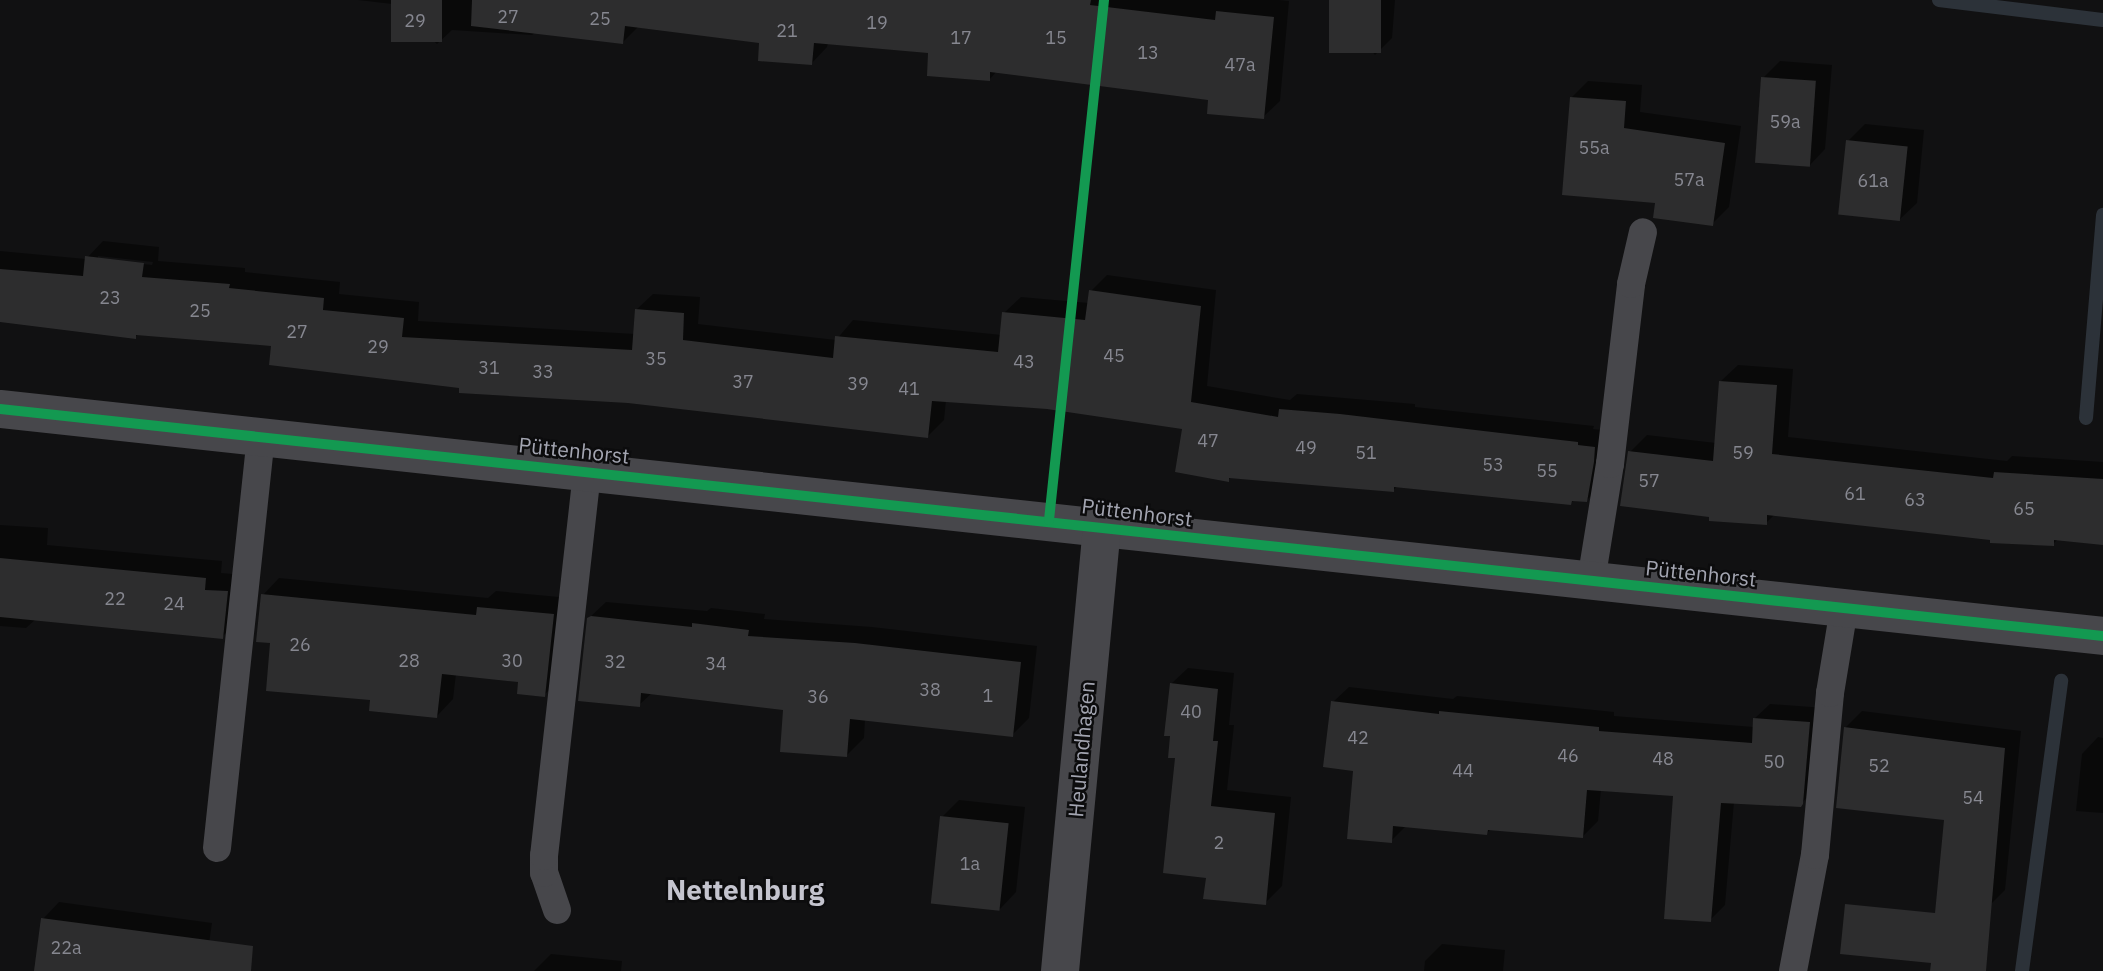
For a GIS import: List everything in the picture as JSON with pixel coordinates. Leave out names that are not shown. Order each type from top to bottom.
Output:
[{"type":"street","name":"Püttenhorst","points":[[0,410],[2103,636]]},
{"type":"street","name":"Heulandhagen","points":[[1059,971],[1102,527]]},
{"type":"lane","points":[[1591,581],[1610,464],[1631,284],[1643,232]]},
{"type":"lane","points":[[217,848],[261,436]]},
{"type":"lane","points":[[557,910],[544,873],[544,856],[587,471]]},
{"type":"lane","points":[[1793,971],[1815,855],[1830,693],[1844,608]]},
{"type":"building","points":[[391,0],[442,0],[442,42],[391,42]]},
{"type":"building","points":[[472,0],[1091,0],[1090,5],[1215,20],[1216,11],[1274,17],[1264,119],[1207,114],[1208,100],[990,72],[990,81],[927,76],[928,53],[814,43],[812,65],[758,61],[759,43],[625,26],[623,44],[471,26]]},
{"type":"building","points":[[1329,0],[1381,0],[1381,53],[1329,53]]},
{"type":"building","points":[[1761,77],[1816,81],[1810,167],[1755,163]]},
{"type":"building","points":[[1570,97],[1626,101],[1624,128],[1725,143],[1713,226],[1653,218],[1655,203],[1562,195]]},
{"type":"building","points":[[1846,140],[1908,146],[1900,221],[1838,215]]},
{"type":"building","points":[[85,256],[144,263],[142,277],[230,284],[229,288],[324,298],[323,310],[404,318],[402,337],[632,350],[635,309],[684,313],[683,340],[833,358],[835,336],[998,352],[1002,312],[1085,320],[1089,290],[1201,306],[1191,402],[1278,417],[1279,409],[1340,414],[1578,442],[1578,445],[1595,447],[1594,462],[1587,502],[1572,501],[1571,505],[1394,487],[1394,492],[1229,478],[1229,482],[1175,472],[1182,429],[1047,409],[932,401],[928,438],[628,403],[459,393],[459,388],[269,365],[271,346],[136,335],[136,339],[0,322],[0,269],[83,276]]},
{"type":"building","points":[[1719,381],[1777,385],[1772,454],[1993,478],[1994,472],[2103,479],[2103,545],[2054,540],[2054,546],[1990,543],[1990,540],[1767,515],[1767,525],[1709,521],[1709,517],[1620,506],[1628,451],[1713,461]]},
{"type":"building","points":[[0,558],[206,578],[205,590],[228,591],[223,639],[0,617]]},
{"type":"building","points":[[261,594],[476,615],[477,607],[554,614],[545,697],[517,694],[518,682],[442,674],[437,718],[369,711],[370,700],[266,691],[270,643],[256,642]]},
{"type":"building","points":[[591,616],[692,627],[692,623],[749,630],[748,636],[855,643],[1021,662],[1013,737],[850,719],[847,757],[780,752],[783,710],[641,693],[640,707],[578,701],[587,618]]},
{"type":"building","points":[[1170,683],[1218,689],[1213,741],[1218,741],[1211,806],[1275,813],[1266,905],[1203,899],[1206,878],[1163,873],[1175,758],[1168,758],[1170,736],[1164,736]]},
{"type":"building","points":[[1331,701],[1439,714],[1439,711],[1599,727],[1599,731],[1752,743],[1753,718],[1810,722],[1803,804],[1801,807],[1721,803],[1711,922],[1664,919],[1673,796],[1587,790],[1583,838],[1488,830],[1487,835],[1393,826],[1392,843],[1347,839],[1353,771],[1323,767]]},
{"type":"building","points":[[1844,727],[2005,748],[1986,971],[1930,971],[1931,963],[1840,954],[1845,904],[1935,913],[1944,820],[1836,808]]},
{"type":"building","points":[[940,816],[1009,823],[999,911],[931,904]]},
{"type":"building","points":[[41,918],[253,946],[251,971],[34,971]]},
{"type":"waterway","points":[[1939,0],[2103,20]]},
{"type":"waterway","points":[[2086,418],[2103,215]]},
{"type":"waterway","points":[[2022,971],[2061,681]]},
{"type":"cycle path","points":[[1049,520],[1104,0]]},
{"type":"cycle path","points":[[0,409],[2103,636]]},
{"type":"district","name":"Nettelnburg","points":[[745,890]]}]
